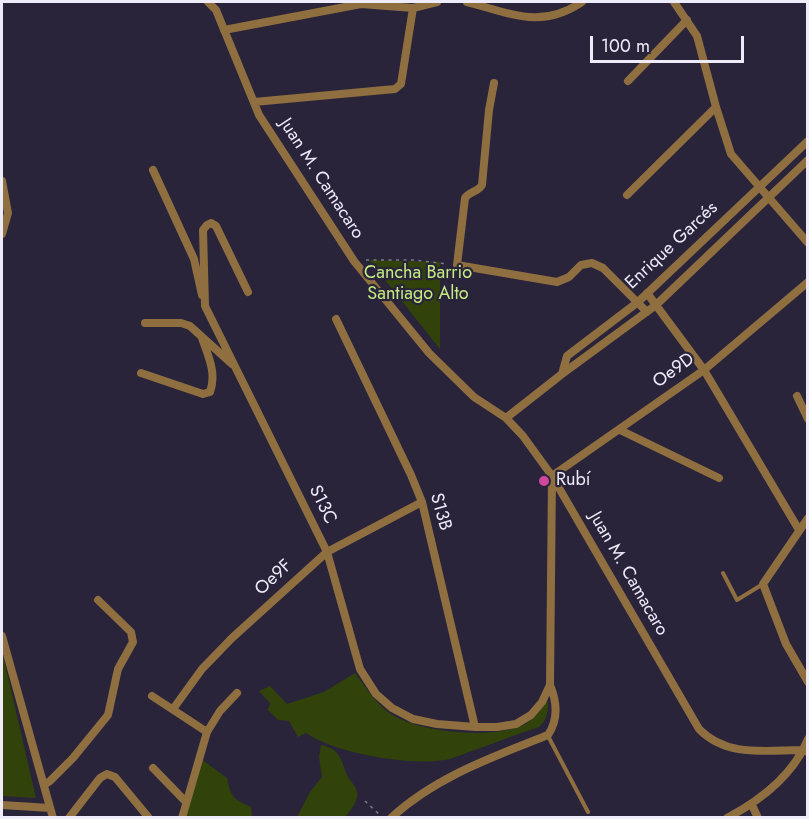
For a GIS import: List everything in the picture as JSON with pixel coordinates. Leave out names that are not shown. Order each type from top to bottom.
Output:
[{"type":"street","name":"Juan M. Camacaro","points":[[208,2],[216,10],[259,115],[354,261],[429,353],[474,397],[506,418],[523,436],[552,476],[699,729],[717,743],[730,748],[745,751],[805,751]]},
{"type":"street","points":[[224,30],[360,3],[413,8],[437,2]]},
{"type":"street","points":[[466,2],[540,18],[561,14],[579,2]]},
{"type":"street","points":[[674,2],[696,36],[731,154],[807,243]]},
{"type":"street","points":[[254,102],[399,87],[413,8]]},
{"type":"street","points":[[628,81],[687,20]]},
{"type":"street","points":[[494,84],[489,110],[482,186],[470,192],[465,198],[457,265],[557,282],[569,277],[581,265],[592,263],[603,268],[647,312]]},
{"type":"street","points":[[627,195],[716,107]]},
{"type":"street","name":"Enrique Garcés","points":[[562,374],[567,356],[638,302],[807,141]]},
{"type":"street","name":"Enrique Garcés","points":[[506,418],[656,305],[807,159]]},
{"type":"street","points":[[153,170],[194,259],[205,306]]},
{"type":"street","points":[[2,181],[8,213],[2,234]]},
{"type":"street","name":"S13C","points":[[248,292],[216,226],[211,223],[207,225],[203,230],[205,306],[327,552],[360,669],[376,694],[392,708],[413,719],[475,728],[516,724],[531,715],[543,702],[550,685]]},
{"type":"street","name":"Oe9D","points":[[552,476],[704,370],[807,282]]},
{"type":"street","points":[[647,293],[704,370],[799,530]]},
{"type":"street","name":"S13B","points":[[336,319],[422,502],[475,728]]},
{"type":"street","points":[[145,323],[182,323],[190,326],[235,366]]},
{"type":"street","points":[[141,373],[203,394],[210,392],[213,370],[202,338]]},
{"type":"street","points":[[797,396],[807,419]]},
{"type":"street","points":[[620,430],[719,478]]},
{"type":"street","points":[[391,818],[400,809],[462,770],[548,735],[555,718],[555,699],[550,685],[552,476]]},
{"type":"street","name":"Oe9F","points":[[173,709],[202,669],[217,653],[327,552],[422,502]]},
{"type":"street","points":[[807,518],[763,584],[786,644],[807,682]]},
{"type":"street","points":[[44,785],[73,758],[108,715],[118,669],[133,642],[131,632],[99,600]]},
{"type":"street","points":[[2,636],[53,818]]},
{"type":"street","points":[[182,818],[207,732],[220,711],[237,693]]},
{"type":"street","points":[[152,696],[207,732]]},
{"type":"street","points":[[727,818],[752,805],[774,788],[805,751],[807,739]]},
{"type":"street","points":[[153,768],[186,802]]},
{"type":"street","points":[[69,818],[100,778],[107,774],[115,777],[149,818]]},
{"type":"street","points":[[752,805],[758,818]]},
{"type":"street","points":[[2,806],[50,808]]},
{"type":"lane","points":[[723,573],[737,600],[763,584]]},
{"type":"lane","points":[[548,735],[588,812]]},
{"type":"path","points":[[354,261],[414,260],[457,265]]},
{"type":"path","points":[[365,801],[383,818]]},
{"type":"green space","name":"Cancha Barrio Santiago Alto","points":[[369,260],[440,262],[440,349]]},
{"type":"green space","points":[[2,651],[36,798],[2,796]]},
{"type":"green space","points":[[355,673],[388,712],[400,719],[433,729],[470,733],[504,731],[527,723],[548,700],[547,715],[539,727],[455,757],[444,760],[412,761],[353,752],[306,733],[298,737],[289,721],[278,720],[268,710],[270,703],[259,691],[270,686],[287,704],[324,692]]},
{"type":"green space","points":[[321,745],[332,749],[339,756],[356,790],[357,799],[345,817],[297,817],[310,792],[322,777],[319,757]]},
{"type":"green space","points":[[201,759],[227,778],[234,797],[251,807],[252,817],[185,818]]},
{"type":"place","name":"Rubí","points":[[544,481]]}]
